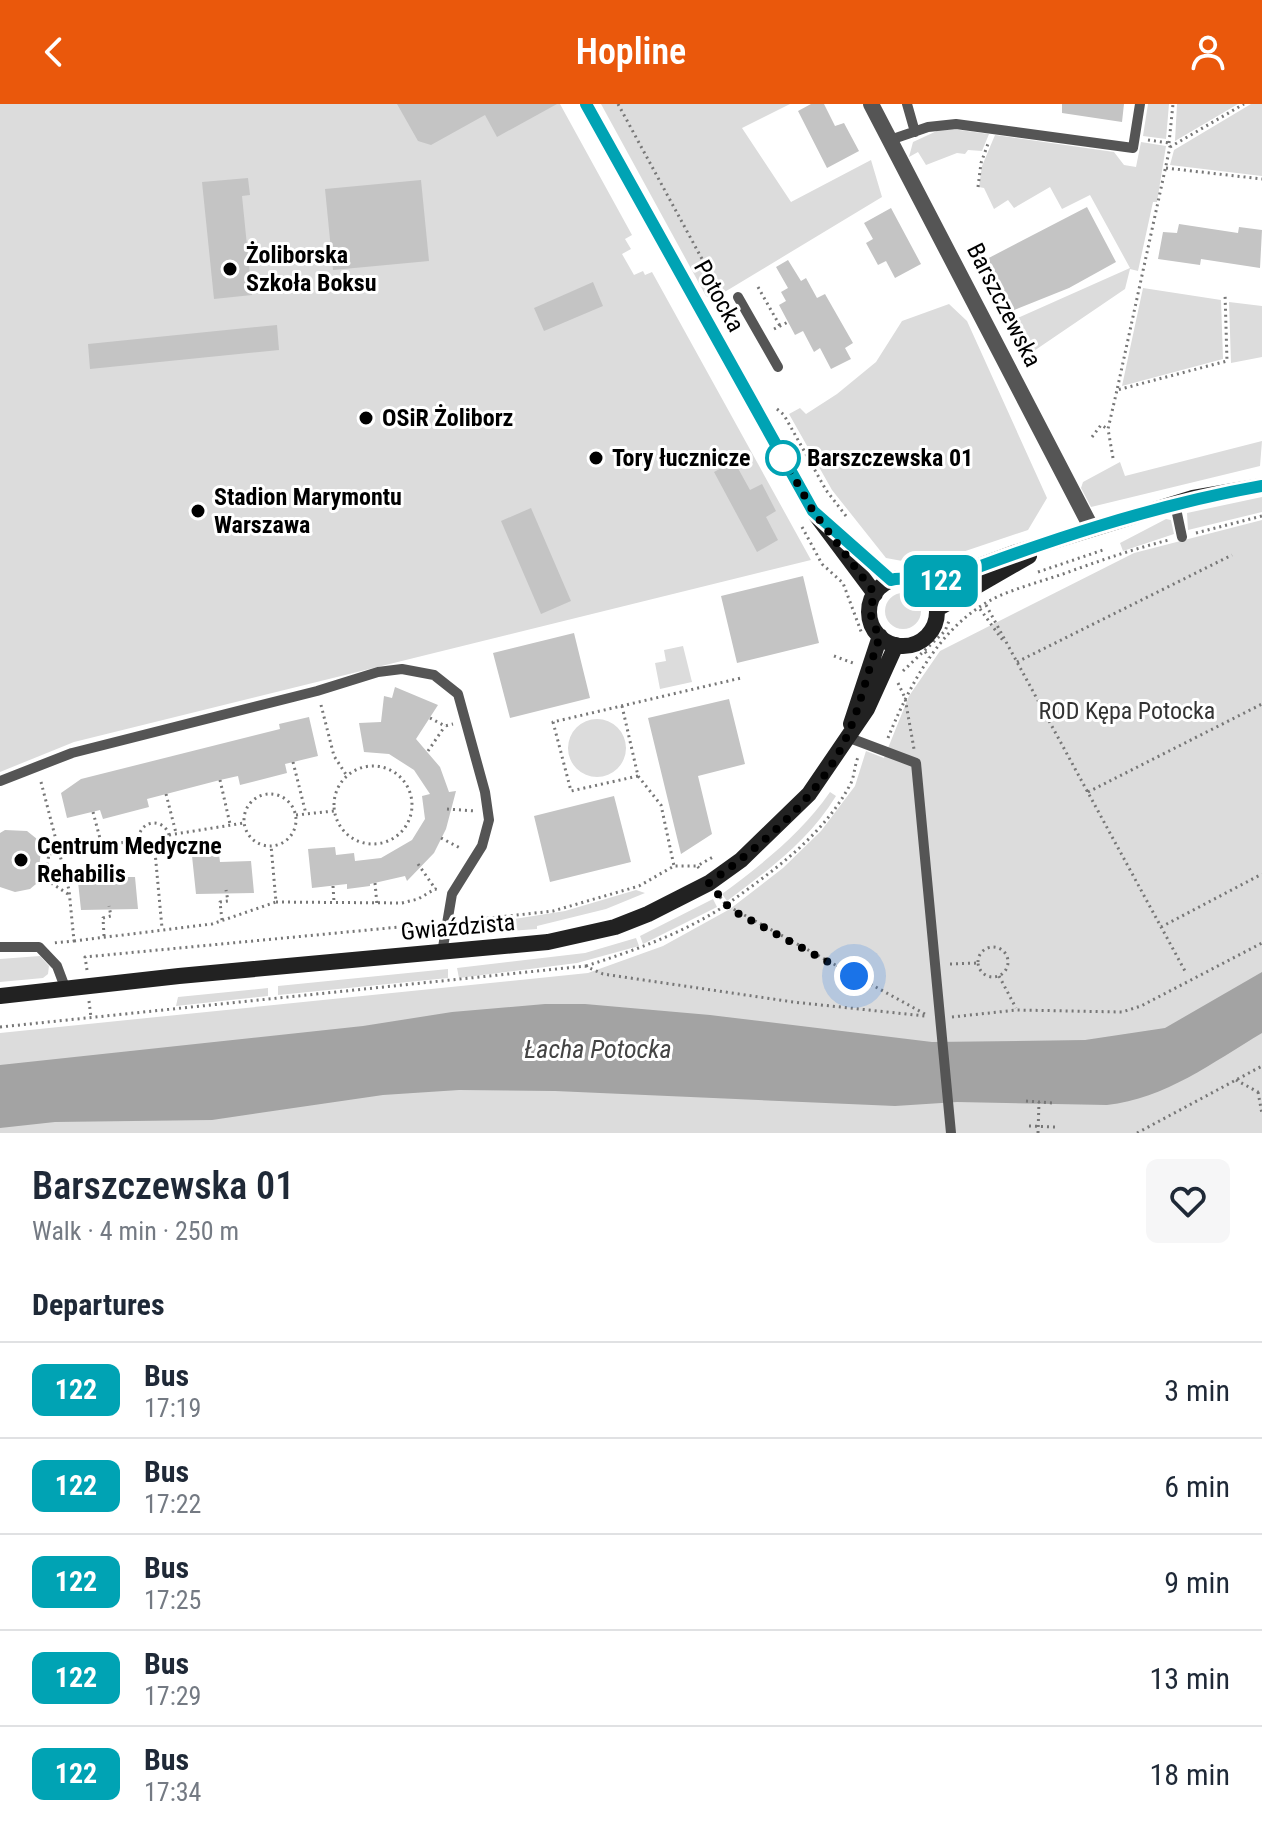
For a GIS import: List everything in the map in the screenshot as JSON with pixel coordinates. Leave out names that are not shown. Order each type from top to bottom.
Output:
[{"type":"street","name":"Potocka","points":[[586,104],[813,511],[875,594]]},
{"type":"street","name":"Barszczewska","points":[[871,104],[1092,529]]},
{"type":"street","points":[[925,586],[1175,504],[1262,486]]},
{"type":"street","name":"Potocka","points":[[813,511],[891,580]]},
{"type":"street","points":[[937,609],[977,592],[1064,538]]},
{"type":"street","points":[[905,578],[925,586],[933,596],[937,609],[932,630],[918,642],[896,645],[880,636],[871,623],[869,608],[875,594],[891,580],[905,578]]},
{"type":"street","name":"Gwiaździsta","points":[[878,667],[880,636]]},
{"type":"street","name":"Gwiaździsta","points":[[0,996],[548,942],[615,927],[709,883],[741,860],[798,806],[847,737],[878,667],[896,645]]},
{"type":"lane","points":[[907,104],[915,132]]},
{"type":"lane","points":[[890,140],[956,124],[1133,148],[1140,104]]},
{"type":"lane","points":[[738,297],[778,367]]},
{"type":"lane","points":[[1175,504],[1182,537]]},
{"type":"lane","points":[[0,781],[72,753],[317,691],[378,672],[402,669],[434,675],[458,694],[485,792],[489,820],[482,846],[452,894],[442,953]]},
{"type":"lane","points":[[847,737],[916,763],[951,1133]]},
{"type":"lane","points":[[0,947],[35,945],[42,949],[57,966],[66,990]]},
{"type":"path","points":[[618,104],[721,294],[716,308]]},
{"type":"path","points":[[1113,458],[1108,429],[1166,168],[1173,104]]},
{"type":"path","points":[[1135,138],[1170,145],[1244,104]]},
{"type":"path","points":[[978,187],[981,163],[994,129]]},
{"type":"path","points":[[1166,168],[1262,179]]},
{"type":"path","points":[[758,287],[780,326]]},
{"type":"path","points":[[1117,390],[1227,361],[1225,293]]},
{"type":"path","points":[[772,406],[784,415],[826,490],[853,525]]},
{"type":"path","points":[[1092,437],[1101,425],[1108,429]]},
{"type":"path","points":[[883,751],[905,698],[929,657],[979,609],[997,597],[1138,548],[1262,516]]},
{"type":"path","points":[[1017,662],[1232,555]]},
{"type":"path","points":[[977,592],[1185,971]]},
{"type":"path","points":[[977,592],[979,609],[1008,646]]},
{"type":"path","points":[[918,642],[929,657]]},
{"type":"path","points":[[834,656],[861,665],[862,661],[893,673],[905,698],[916,763]]},
{"type":"path","points":[[638,776],[571,791],[553,722],[741,678]]},
{"type":"path","points":[[325,699],[320,700],[334,756],[347,776]]},
{"type":"path","points":[[1088,792],[1262,704]]},
{"type":"path","points":[[622,706],[638,776],[661,805],[674,866]]},
{"type":"path","points":[[430,718],[445,726],[457,724],[454,713]]},
{"type":"path","points":[[428,751],[445,726]]},
{"type":"path","points":[[293,762],[306,814]]},
{"type":"path","points":[[375,765],[396,772],[410,790],[410,819],[392,840],[364,843],[347,834],[334,811],[338,787],[347,776],[363,766],[375,765]]},
{"type":"path","points":[[37,766],[60,852],[74,941]]},
{"type":"path","points":[[220,780],[230,825]]},
{"type":"path","points":[[272,793],[292,805],[296,815],[292,834],[285,841],[271,845],[252,838],[244,823],[245,811],[251,801],[272,793]]},
{"type":"path","points":[[166,794],[176,834]]},
{"type":"path","points":[[447,809],[479,811],[477,800]]},
{"type":"path","points":[[296,815],[334,811]]},
{"type":"path","points":[[93,812],[102,846]]},
{"type":"path","points":[[155,823],[161,825],[168,835],[166,846],[155,852],[143,848],[139,840],[143,828],[155,823]]},
{"type":"path","points":[[168,835],[244,823]]},
{"type":"path","points":[[441,838],[469,853]]},
{"type":"path","points":[[69,895],[45,879],[49,854],[139,840]]},
{"type":"path","points":[[271,845],[276,902]]},
{"type":"path","points":[[91,1018],[85,957],[553,911],[639,886],[674,866],[697,866],[723,851]]},
{"type":"path","points":[[155,852],[162,930]]},
{"type":"path","points":[[418,864],[435,889]]},
{"type":"path","points":[[585,966],[603,974],[793,1002],[928,1016],[726,905],[697,866]]},
{"type":"path","points":[[1161,927],[1262,874]]},
{"type":"path","points":[[375,883],[377,905]]},
{"type":"path","points":[[42,949],[45,943],[222,921],[276,902],[291,900],[377,905],[418,899],[435,889],[438,891],[445,884]]},
{"type":"path","points":[[333,886],[334,903]]},
{"type":"path","points":[[222,921],[220,902],[228,901],[226,890]]},
{"type":"path","points":[[0,1027],[585,966],[650,945],[700,923],[726,905]]},
{"type":"path","points":[[105,937],[103,918],[111,916],[109,906]]},
{"type":"path","points":[[939,1017],[1017,1010],[1122,1012],[1141,1006],[1262,943]]},
{"type":"path","points":[[989,948],[1003,951],[1008,965],[999,976],[985,975],[978,963],[981,954],[989,948]]},
{"type":"path","points":[[935,966],[978,963]]},
{"type":"path","points":[[999,976],[1017,1010]]},
{"type":"path","points":[[1137,1133],[1262,1066]]},
{"type":"path","points":[[1236,1080],[1260,1092],[1262,1114]]},
{"type":"path","points":[[1026,1101],[1053,1103]]},
{"type":"path","points":[[1038,1133],[1039,1102]]},
{"type":"path","points":[[1029,1126],[1056,1127]]},
{"type":"green space","name":"OSiR Żoliborz","points":[[0,104],[560,104],[632,235],[625,239],[631,249],[622,254],[634,275],[643,271],[645,275],[652,272],[811,560],[74,742],[0,772]]},
{"type":"green space","points":[[601,104],[790,104],[742,128],[791,202],[871,160],[882,197],[713,299],[706,296]]},
{"type":"green space","points":[[1148,104],[1169,104],[1166,139],[1143,136]]},
{"type":"green space","points":[[1177,104],[1238,104],[1175,141]]},
{"type":"green space","points":[[1251,104],[1262,104],[1262,176],[1170,165],[1174,150]]},
{"type":"green space","points":[[939,130],[989,134],[982,151],[968,150],[965,154],[957,153],[926,165],[918,152],[909,157],[913,142]]},
{"type":"green space","points":[[995,135],[1114,152],[1124,165],[1136,167],[1141,142],[1166,146],[1157,202],[1153,202],[1138,271],[1130,269],[1125,289],[1025,357],[1004,324],[1130,268],[1090,195],[1062,209],[1050,187],[1014,208],[1008,200],[994,209],[984,188],[979,187],[982,166]]},
{"type":"green space","points":[[1143,288],[1221,300],[1223,359],[1122,386]]},
{"type":"green space","points":[[1229,302],[1262,306],[1262,357],[1231,363]]},
{"type":"green space","points":[[949,304],[967,321],[1047,498],[1028,530],[924,565],[886,558],[832,490],[789,414],[800,408],[806,414],[837,394],[876,362],[902,321]]},
{"type":"green space","points":[[1262,441],[1260,466],[1091,507],[1081,488],[1083,482],[1120,462],[1125,476]]},
{"type":"green space","points":[[1262,497],[1262,512],[1188,530],[1187,513]]},
{"type":"green space","points":[[1166,519],[1171,520],[1174,534],[1123,551],[1120,543]]},
{"type":"green space","name":"ROD Kępa Potocka","points":[[1262,520],[1262,1133],[0,1133],[0,1033],[588,973],[663,946],[730,909],[783,868],[821,831],[855,786],[866,751],[884,758],[909,696],[940,651],[1134,553]]},
{"type":"green space","points":[[903,593],[916,598],[921,611],[916,624],[903,629],[890,624],[885,611],[890,598]]},
{"type":"green space","points":[[683,646],[692,682],[660,689],[655,663],[666,661],[664,650]]},
{"type":"green space","points":[[597,719],[618,727],[626,748],[618,769],[597,777],[576,769],[568,748],[576,727]]},
{"type":"green space","points":[[830,792],[836,796],[800,841],[727,901],[722,894],[794,835]]},
{"type":"green space","points":[[636,890],[645,893],[606,909],[537,926],[537,929],[509,931],[508,920],[565,911]]},
{"type":"green space","points":[[713,899],[717,907],[643,944],[640,936]]},
{"type":"green space","points":[[636,938],[639,946],[577,963],[459,978],[457,968],[585,953]]},
{"type":"green space","points":[[40,956],[49,966],[48,974],[43,978],[0,982],[0,959]]},
{"type":"green space","points":[[448,969],[448,978],[278,995],[278,986]]},
{"type":"green space","points":[[268,988],[268,996],[176,1006],[178,997]]},
{"type":"water","name":"Łacha Potocka","points":[[1262,972],[1262,1033],[1169,1087],[1107,1105],[957,1102],[895,1106],[555,1091],[459,1090],[383,1095],[212,1120],[55,1122],[0,1128],[0,1065],[545,1004],[585,1004],[710,1015],[932,1042],[1085,1040],[1165,1028]]},
{"type":"building","points":[[397,104],[557,104],[497,137],[485,115],[431,145],[418,141]]},
{"type":"building","points":[[811,104],[824,104],[835,126],[844,123],[859,151],[827,168],[798,111]]},
{"type":"building","points":[[1062,104],[1124,104],[1122,122],[1062,113]]},
{"type":"building","points":[[248,178],[250,195],[242,196],[252,295],[214,299],[202,182]]},
{"type":"building","points":[[421,180],[429,261],[333,270],[325,189]]},
{"type":"building","points":[[1087,207],[1116,262],[1069,288],[1014,310],[1010,303],[1004,306],[981,262]]},
{"type":"building","points":[[891,208],[921,264],[895,278],[886,261],[878,265],[866,243],[873,239],[864,223]]},
{"type":"building","points":[[1179,224],[1238,233],[1239,227],[1262,230],[1260,268],[1201,259],[1200,265],[1158,259],[1163,232],[1177,233]]},
{"type":"building","points":[[788,260],[801,281],[806,278],[817,298],[825,294],[853,343],[845,348],[851,359],[831,369],[820,348],[814,352],[803,331],[795,335],[779,305],[786,301],[781,292],[788,288],[776,267]]},
{"type":"building","points":[[593,282],[603,306],[544,331],[534,308]]},
{"type":"building","points":[[277,325],[279,350],[90,369],[88,344]]},
{"type":"building","points":[[734,461],[750,490],[762,484],[776,511],[766,517],[778,540],[757,552],[714,472]]},
{"type":"building","points":[[531,508],[571,601],[541,614],[501,521]]},
{"type":"building","points":[[803,576],[819,643],[737,663],[721,596]]},
{"type":"building","points":[[574,633],[590,698],[510,718],[493,653]]},
{"type":"building","points":[[395,687],[438,705],[416,739],[440,767],[449,792],[456,791],[446,829],[434,853],[407,881],[405,876],[347,889],[347,884],[312,888],[308,849],[335,847],[336,855],[354,853],[355,861],[381,858],[412,840],[425,819],[422,796],[430,794],[414,770],[389,754],[364,752],[359,723],[381,722],[384,696],[392,698]]},
{"type":"building","points":[[729,699],[745,764],[698,776],[712,834],[681,854],[648,718]]},
{"type":"building","points":[[309,717],[318,756],[285,764],[287,773],[240,785],[238,776],[220,780],[147,799],[149,807],[103,819],[100,810],[67,818],[61,793],[81,779],[280,729],[279,724]]},
{"type":"building","points":[[614,796],[631,862],[550,882],[534,816]]},
{"type":"building","name":"Centrum Medyczne Rehabilis","points":[[5,830],[27,831],[42,843],[38,876],[42,879],[30,889],[15,892],[0,887],[0,833]]},
{"type":"building","points":[[219,854],[220,862],[251,861],[254,893],[196,894],[192,856]]},
{"type":"building","points":[[104,869],[105,877],[135,877],[138,909],[81,910],[77,872]]},
{"type":"bus line","name":"122","points":[[586,104],[813,511],[891,580],[912,579],[925,586],[1014,553],[1193,498],[1262,486]]},
{"type":"place","name":"Żoliborska Szkoła Boksu","points":[[230,269]]},
{"type":"place","name":"OSiR Żoliborz","points":[[366,418]]},
{"type":"place","name":"Tory łucznicze","points":[[596,458]]},
{"type":"place","name":"Barszczewska 01","points":[[783,458]]},
{"type":"place","name":"Stadion Marymontu Warszawa","points":[[198,511]]},
{"type":"place","name":"Centrum Medyczne Rehabilis","points":[[21,860]]},
{"type":"route","points":[[783,458],[842,554],[875,594],[869,608],[871,623],[880,636],[847,737],[809,794],[776,829],[709,883],[730,909],[854,976]]}]
